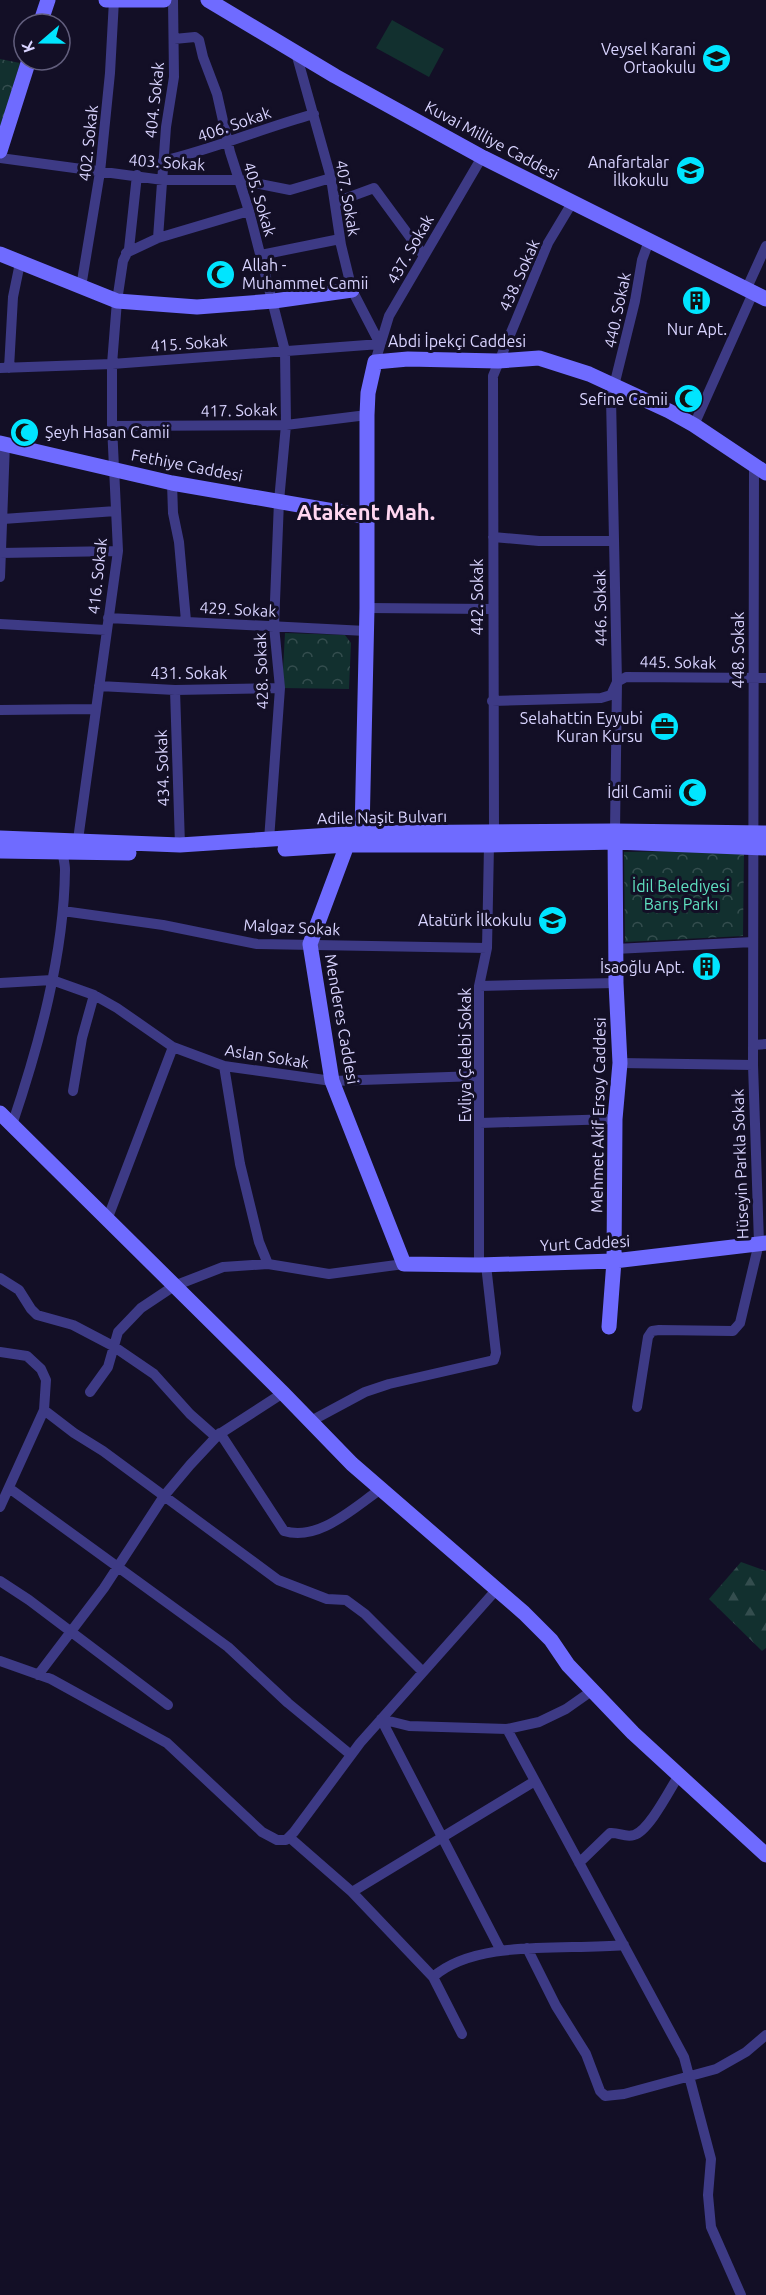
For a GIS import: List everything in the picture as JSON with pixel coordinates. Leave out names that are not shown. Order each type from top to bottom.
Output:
[{"type":"street","points":[[106,0],[164,0]]},
{"type":"street","name":"402. Sokak","points":[[81,287],[100,172],[110,73],[114,0]]},
{"type":"street","name":"404. Sokak","points":[[158,238],[163,161],[174,77],[173,0]]},
{"type":"street","name":"Kuvai Milliye Caddesi","points":[[208,0],[296,53],[482,157],[755,294]]},
{"type":"street","name":"405. Sokak","points":[[174,39],[195,38],[199,40],[202,57],[217,94],[285,351],[286,425],[279,501]]},
{"type":"street","name":"407. Sokak","points":[[296,53],[331,178],[340,239],[352,290],[380,344]]},
{"type":"street","points":[[0,151],[25,72]]},
{"type":"street","name":"406. Sokak","points":[[163,161],[196,153],[265,128],[314,114]]},
{"type":"street","name":"437. Sokak","points":[[375,362],[389,316],[482,157]]},
{"type":"street","name":"403. Sokak","points":[[0,158],[163,180],[240,180],[290,190],[331,178]]},
{"type":"street","name":"416. Sokak","points":[[12,1125],[32,1065],[52,980],[63,911],[65,867],[96,709],[118,551],[112,426],[112,364],[117,301],[126,253],[129,249],[136,175]]},
{"type":"street","points":[[336,202],[374,188],[424,256]]},
{"type":"street","name":"438. Sokak","points":[[498,361],[548,243],[572,203]]},
{"type":"street","points":[[126,253],[158,238],[249,211]]},
{"type":"street","points":[[261,255],[340,239]]},
{"type":"street","name":"440. Sokak","points":[[613,385],[619,371],[642,260],[649,241]]},
{"type":"street","points":[[694,424],[755,294],[766,246]]},
{"type":"street","points":[[0,254],[117,301],[197,307],[273,301],[352,290]]},
{"type":"street","points":[[4,368],[20,263]]},
{"type":"street","name":"415. Sokak","points":[[4,368],[112,364],[380,344]]},
{"type":"street","name":"Abdi İpekçi Caddesi","points":[[362,833],[367,608],[367,416],[368,393],[375,362],[408,359],[498,361],[539,358],[589,374],[694,424],[760,470]]},
{"type":"street","name":"442. Sokak","points":[[491,839],[492,376],[498,361]]},
{"type":"street","name":"446. Sokak","points":[[613,385],[611,398],[617,681],[615,837]]},
{"type":"street","name":"417. Sokak","points":[[112,426],[286,425],[367,416]]},
{"type":"street","points":[[0,577],[3,443]]},
{"type":"street","name":"Fethiye Caddesi","points":[[3,443],[172,483],[368,517]]},
{"type":"street","name":"448. Sokak","points":[[759,841],[753,678],[760,470]]},
{"type":"street","points":[[172,483],[172,513],[179,542],[186,621]]},
{"type":"street","name":"428. Sokak","points":[[269,840],[280,688],[274,626],[279,501]]},
{"type":"street","points":[[3,519],[116,510]]},
{"type":"street","points":[[493,537],[539,542],[614,541]]},
{"type":"street","points":[[1,553],[118,551]]},
{"type":"street","points":[[367,608],[492,609]]},
{"type":"street","name":"429. Sokak","points":[[108,618],[366,630]]},
{"type":"street","points":[[0,624],[106,630]]},
{"type":"street","name":"445. Sokak","points":[[492,701],[601,698],[611,695],[617,681],[626,676],[766,678]]},
{"type":"street","name":"431. Sokak","points":[[99,686],[175,690],[280,688]]},
{"type":"street","name":"434. Sokak","points":[[175,690],[180,845]]},
{"type":"street","points":[[0,710],[96,709]]},
{"type":"street","name":"Adile Naşit Bulvarı","points":[[0,851],[180,845],[362,833],[491,839]]},
{"type":"street","name":"Adile Naşit Bulvarı","points":[[0,838],[69,847],[262,850],[491,839],[615,837],[759,841]]},
{"type":"street","name":"Mehmet Akif Ersoy Caddesi","points":[[609,1327],[614,1261],[615,1119],[620,1063],[615,950],[615,837]]},
{"type":"street","name":"Evliya Çelebi Sokak","points":[[311,1421],[365,1392],[389,1384],[494,1360],[496,1353],[482,1265],[478,1076],[479,986],[487,948],[491,839]]},
{"type":"street","name":"Hüseyin Parkla Sokak","points":[[637,1407],[648,1337],[652,1331],[733,1331],[740,1323],[762,1243],[753,1065],[753,942],[759,841]]},
{"type":"street","name":"Menderes Caddesi","points":[[347,845],[310,944],[332,1081],[404,1264]]},
{"type":"street","name":"Malgaz Sokak","points":[[63,911],[163,925],[257,944],[487,948]]},
{"type":"street","points":[[615,950],[753,942]]},
{"type":"street","name":"Aslan Sokak","points":[[0,983],[52,980],[94,995],[173,1047],[224,1066],[332,1081],[478,1076]]},
{"type":"street","points":[[479,986],[616,983]]},
{"type":"street","points":[[73,1091],[82,1038],[94,995]]},
{"type":"street","points":[[754,1045],[766,1044]]},
{"type":"street","points":[[107,1220],[173,1047]]},
{"type":"street","points":[[620,1063],[753,1065]]},
{"type":"street","points":[[224,1066],[240,1164],[259,1242],[268,1264]]},
{"type":"street","points":[[0,1113],[352,1464],[497,1589],[551,1640],[567,1665],[633,1733],[766,1855]]},
{"type":"street","points":[[480,1124],[615,1119]]},
{"type":"street","name":"Yurt Caddesi","points":[[404,1264],[482,1265],[614,1261],[762,1243]]},
{"type":"street","points":[[90,1392],[108,1367],[112,1346],[118,1332],[141,1308],[174,1286],[223,1267],[268,1264],[329,1274],[404,1264]]},
{"type":"street","points":[[0,1278],[19,1290],[37,1316],[73,1325],[112,1346],[154,1374],[190,1414],[218,1435],[284,1531],[293,1534],[309,1532],[332,1523],[381,1489]]},
{"type":"street","points":[[0,1352],[27,1356],[41,1369],[46,1380],[44,1410],[0,1507]]},
{"type":"street","points":[[38,1675],[104,1588],[164,1496],[218,1435],[283,1393]]},
{"type":"street","points":[[44,1410],[278,1580],[327,1599],[346,1600],[365,1614],[423,1672]]},
{"type":"street","points":[[9,1488],[228,1647],[288,1703],[351,1755]]},
{"type":"street","points":[[0,1581],[29,1600],[168,1705]]},
{"type":"street","points":[[0,1661],[51,1679],[167,1743],[262,1832],[277,1840],[286,1840],[381,1719],[497,1589]]},
{"type":"street","points":[[381,1719],[409,1726],[507,1729],[539,1722],[566,1709],[593,1690]]},
{"type":"street","points":[[381,1719],[500,1949]]},
{"type":"street","points":[[507,1729],[684,2057],[711,2159],[708,2195],[711,2227],[741,2295]]},
{"type":"street","points":[[579,1863],[610,1833],[627,1837],[642,1831],[679,1775]]},
{"type":"street","points":[[352,1892],[535,1781]]},
{"type":"street","points":[[289,1837],[352,1892],[433,1977],[462,2034]]},
{"type":"street","points":[[433,1977],[441,1970],[500,1949],[594,1948],[624,1945]]},
{"type":"street","points":[[527,1948],[556,2006],[586,2054],[600,2091],[605,2096],[624,2094],[716,2069],[746,2052],[766,2035]]},
{"type":"green space","points":[[392,20],[444,49],[429,77],[376,48]]},
{"type":"green space","points":[[0,59],[12,61],[12,72],[17,72],[0,130]]},
{"type":"green space","points":[[285,633],[345,635],[351,643],[349,689],[282,688]]},
{"type":"green space","name":"İdil Belediyesi Barış Parkı","points":[[744,850],[743,936],[625,942],[624,852]]},
{"type":"green space","points":[[741,1562],[766,1571],[766,1648],[762,1651],[709,1599]]},
{"type":"place","name":"Veysel Karani Ortaokulu","points":[[717,58]]},
{"type":"place","name":"Anafartalar İlkokulu","points":[[690,171]]},
{"type":"place","name":"Allah - Muhammet Camii","points":[[221,274]]},
{"type":"place","name":"Nur Apt.","points":[[697,301]]},
{"type":"place","name":"Sefine Camii","points":[[689,399]]},
{"type":"place","name":"Şeyh Hasan Camii","points":[[24,432]]},
{"type":"place","name":"Selahattin Eyyubi Kuran Kursu","points":[[664,727]]},
{"type":"place","name":"İdil Camii","points":[[693,792]]},
{"type":"place","name":"Atatürk İlkokulu","points":[[553,920]]},
{"type":"place","name":"İsaoğlu Apt.","points":[[706,967]]},
{"type":"district","name":"Atakent Mah.","points":[[366,511]]}]
